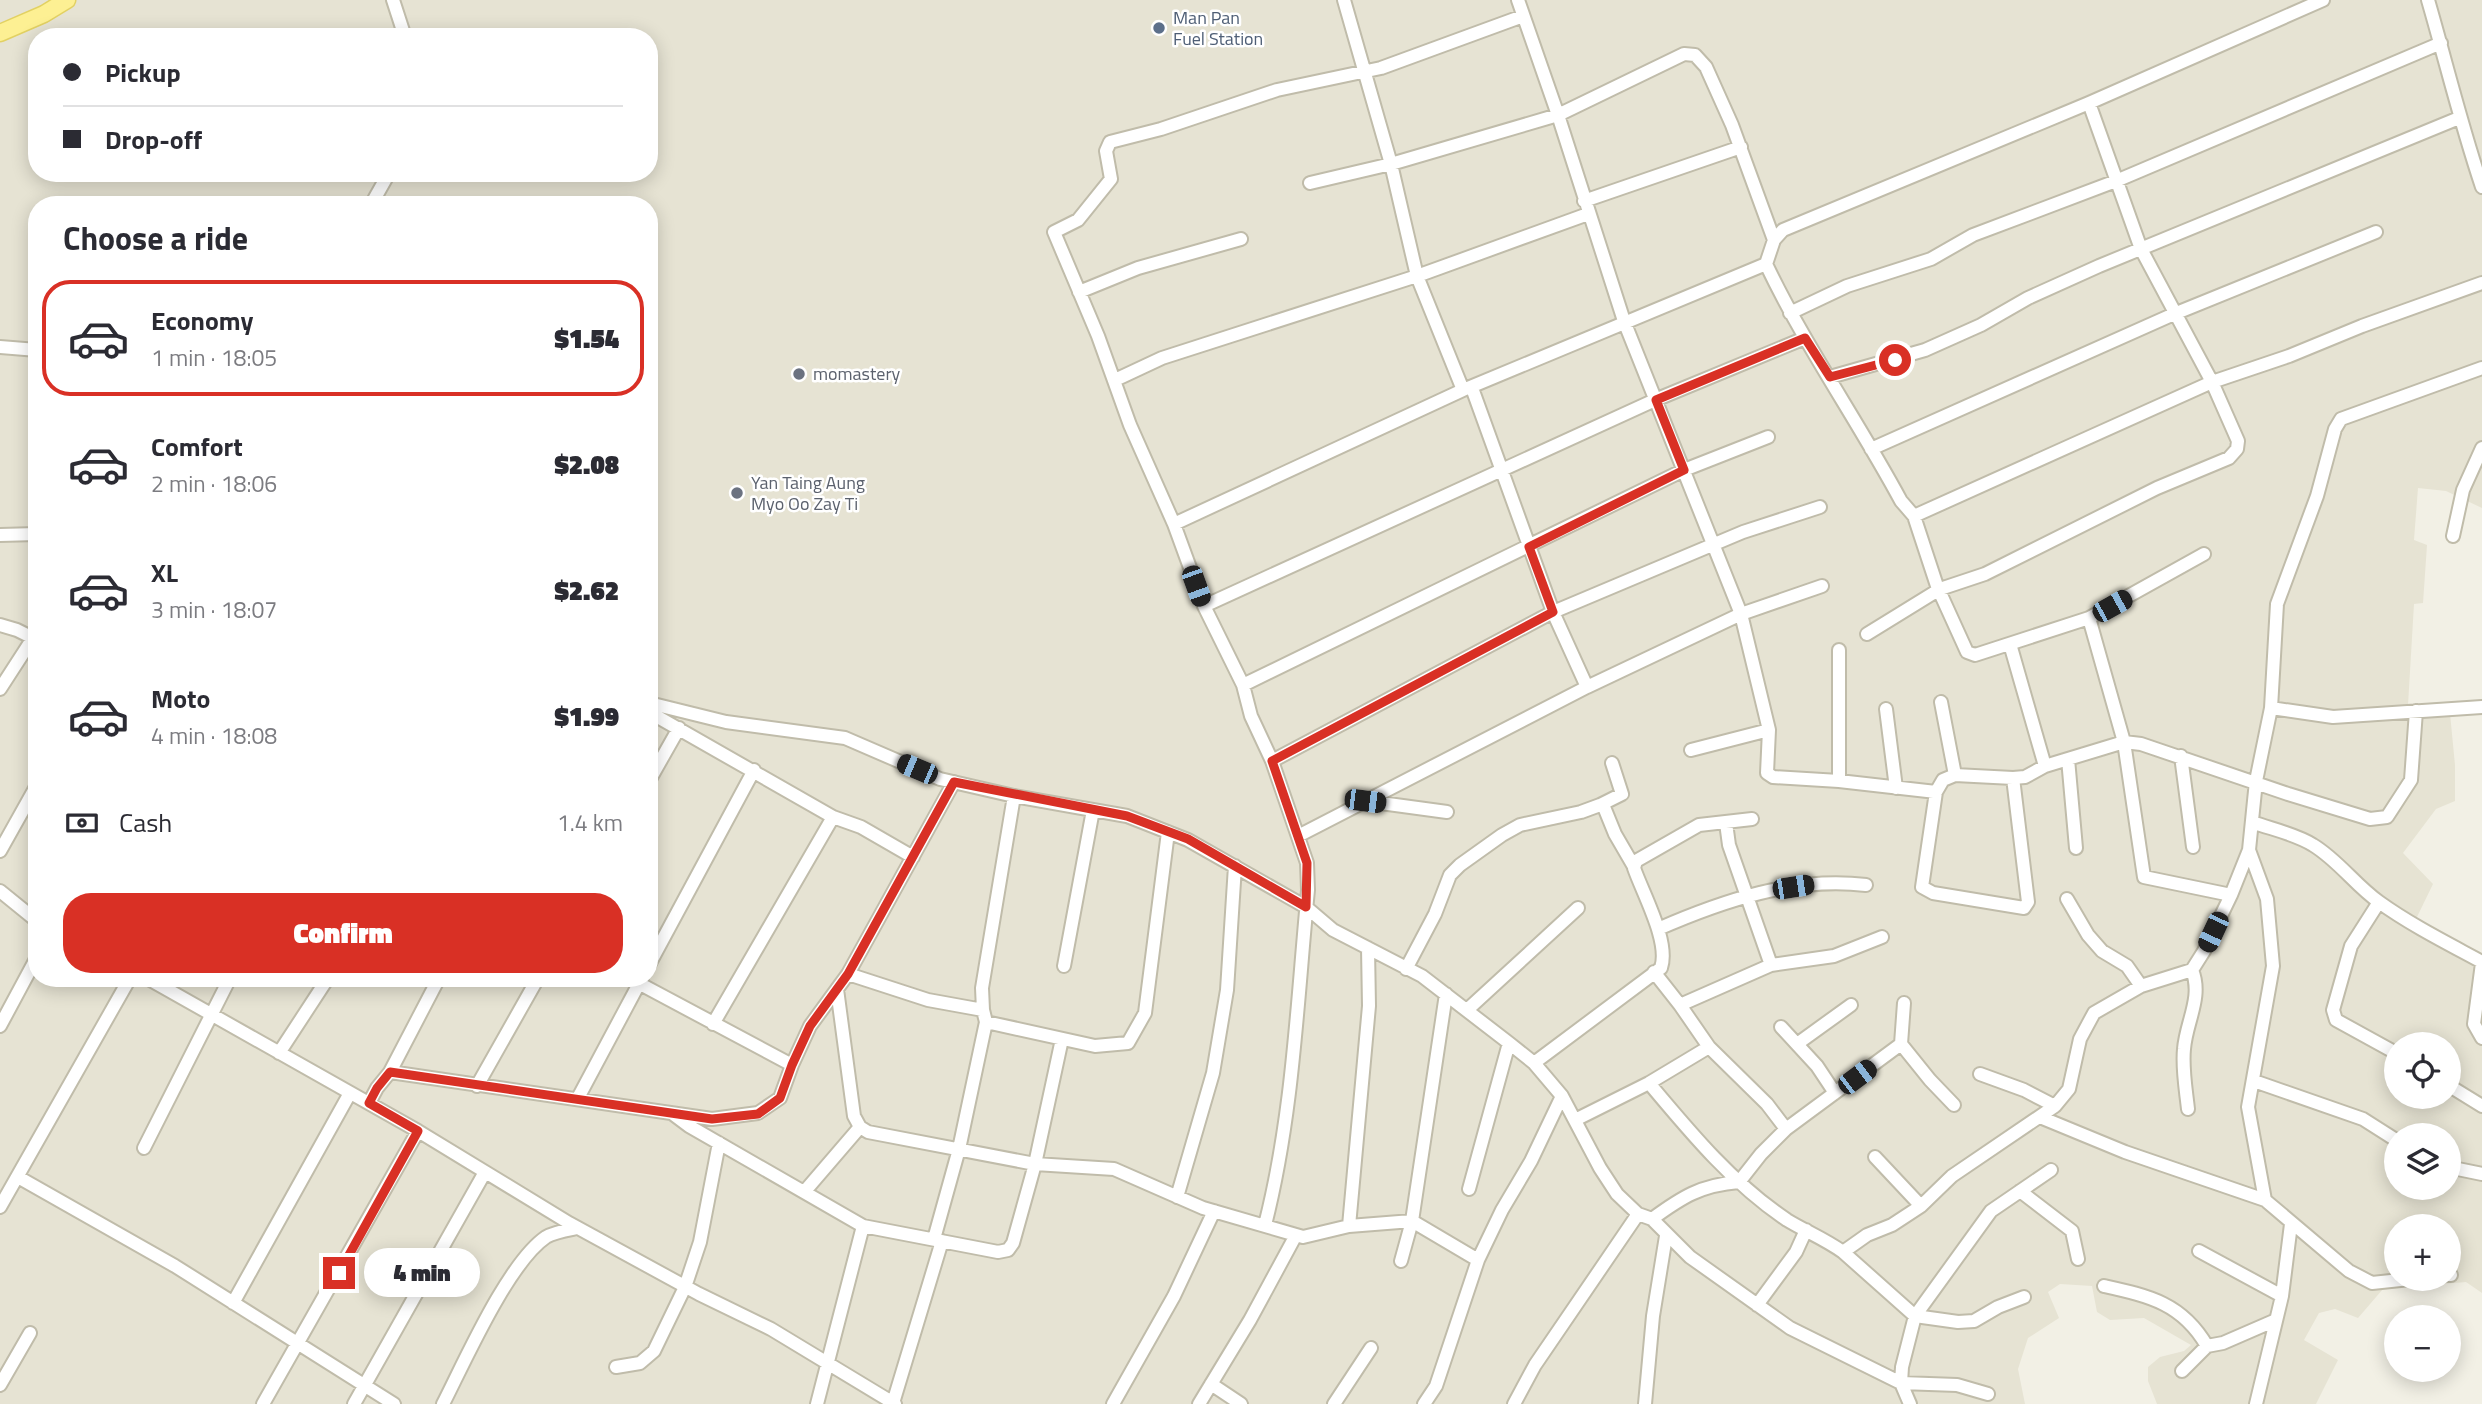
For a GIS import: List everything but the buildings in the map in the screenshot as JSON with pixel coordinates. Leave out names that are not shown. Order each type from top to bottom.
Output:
[{"type":"main road","points":[[0,33],[44,14],[67,0]]},
{"type":"street","points":[[393,0],[402,28]]},
{"type":"street","points":[[1344,0],[1391,164],[1417,276],[1468,389],[1502,472],[1553,612],[1587,687]]},
{"type":"street","points":[[1518,0],[1624,321],[1741,614],[1769,730],[1767,773],[1773,777],[1936,792]]},
{"type":"street","points":[[2204,554],[2089,618],[1975,655],[1967,652],[1940,589],[1914,516],[1901,501],[1790,313],[1766,264],[1774,240],[1783,230],[2089,103],[2323,0]]},
{"type":"street","points":[[2428,0],[2450,75],[2459,118],[2482,187]]},
{"type":"street","points":[[1265,1225],[1276,1182],[1289,1108],[1306,907],[1307,863],[1272,761],[1251,716],[1242,685],[1204,606],[1174,524],[1130,425],[1115,380],[1054,232],[1078,220],[1111,179],[1107,151],[1110,142],[1161,129],[1277,90],[1381,68],[1523,16]]},
{"type":"street","points":[[1790,313],[1847,286],[1931,259],[1973,235],[2116,181],[2441,43]]},
{"type":"street","points":[[1310,183],[1391,164],[1558,115],[1684,54],[1695,55],[1706,67],[1741,147],[1774,240]]},
{"type":"street","points":[[1867,634],[1940,589],[1985,574],[2157,488],[2229,458],[2236,449],[2238,441],[2212,382],[2141,249],[2089,103]]},
{"type":"street","points":[[1830,377],[1925,350],[1981,325],[2028,298],[2459,118]]},
{"type":"street","points":[[1115,380],[1162,358],[1417,276],[1741,147]]},
{"type":"street","points":[[1871,449],[2174,314],[2376,232]]},
{"type":"street","points":[[1079,292],[1138,268],[1241,239]]},
{"type":"street","points":[[1174,524],[1468,389],[1624,321],[1766,264]]},
{"type":"street","points":[[1914,516],[2212,382],[2482,284]]},
{"type":"street","points":[[1204,606],[1656,400],[1805,338]]},
{"type":"street","points":[[0,347],[28,349]]},
{"type":"street","points":[[1843,1252],[1922,1206],[1952,1176],[2055,1105],[2069,1089],[2080,1039],[2094,1013],[2141,986],[2192,970],[2231,895],[2249,850],[2256,781],[2271,708],[2277,604],[2316,496],[2335,429],[2341,419],[2482,368]]},
{"type":"street","points":[[1242,685],[1684,470],[1768,438]]},
{"type":"street","points":[[2453,536],[2463,490],[2482,448]]},
{"type":"street","points":[[1272,761],[1553,612],[1743,532],[1820,507]]},
{"type":"street","points":[[0,535],[28,534]]},
{"type":"street","points":[[1297,836],[1587,687],[1741,614],[1822,586]]},
{"type":"street","points":[[2089,618],[2124,742],[2144,877],[2231,895]]},
{"type":"street","points":[[0,625],[28,636]]},
{"type":"street","points":[[2010,645],[2045,766]]},
{"type":"street","points":[[0,689],[28,649]]},
{"type":"street","points":[[1839,650],[1839,781]]},
{"type":"street","points":[[1941,702],[1955,775]]},
{"type":"street","points":[[658,705],[726,722],[845,738],[940,779],[1014,796],[1127,816],[1188,839],[1306,907],[1333,930],[1422,976],[1534,1063],[1562,1096],[1600,1168],[1617,1194],[1638,1214],[1651,1219],[1690,1257],[1790,1328],[1900,1382],[1957,1385],[1988,1394]]},
{"type":"street","points":[[2271,708],[2333,717],[2482,707]]},
{"type":"street","points":[[1886,709],[1896,788]]},
{"type":"street","points":[[2013,778],[2028,902],[2024,908],[1933,893],[1922,887],[1936,792],[1943,780],[1955,775],[2025,777],[2045,766],[2124,742],[2141,744],[2181,756],[2288,794],[2370,819],[2387,817],[2411,780],[2416,711]]},
{"type":"street","points":[[658,717],[833,817],[861,827],[913,857]]},
{"type":"street","points":[[658,765],[679,728]]},
{"type":"street","points":[[1691,750],[1769,730]]},
{"type":"street","points":[[2181,756],[2193,847]]},
{"type":"street","points":[[2068,758],[2076,848]]},
{"type":"street","points":[[1406,969],[1435,914],[1450,876],[1460,865],[1520,825],[1581,812],[1622,794],[1612,763]]},
{"type":"street","points":[[658,948],[754,770]]},
{"type":"street","points":[[390,1072],[712,1119],[758,1114],[780,1098],[810,1026],[848,974],[954,782]]},
{"type":"street","points":[[163,987],[418,1131],[577,1228],[685,1287],[771,1329],[894,1403],[938,1240],[959,1149],[984,1016],[982,988],[1014,796]]},
{"type":"street","points":[[0,851],[28,801]]},
{"type":"street","points":[[1365,801],[1447,812]]},
{"type":"street","points":[[1534,1063],[1661,968],[1664,958],[1658,929],[1633,864],[1615,834],[1604,807],[1600,805]]},
{"type":"street","points":[[1064,966],[1093,810]]},
{"type":"street","points":[[713,1024],[831,825],[833,817]]},
{"type":"street","points":[[1633,864],[1699,825],[1752,819]]},
{"type":"street","points":[[2252,822],[2310,843],[2326,853],[2355,883],[2379,902],[2482,963],[2478,1012],[2474,1024],[2482,1038]]},
{"type":"street","points":[[1726,823],[1729,845],[1771,965]]},
{"type":"street","points":[[848,974],[1062,1039],[1095,1046],[1128,1043],[1145,1013],[1168,832]]},
{"type":"street","points":[[2249,850],[2267,900],[2273,966],[2248,1107],[2264,1200]]},
{"type":"street","points":[[1177,1197],[1213,1073],[1227,990],[1235,866]]},
{"type":"street","points":[[1658,929],[1722,903],[1747,896],[1817,884],[1867,885]]},
{"type":"street","points":[[0,891],[28,914]]},
{"type":"street","points":[[2067,899],[2088,935],[2102,951],[2127,966],[2141,986]]},
{"type":"street","points":[[2379,902],[2351,946],[2333,1010],[2336,1020],[2384,1046]]},
{"type":"street","points":[[1467,1010],[1578,908]]},
{"type":"street","points":[[1680,1005],[1771,965],[1834,956],[1882,937]]},
{"type":"street","points":[[1349,1226],[1369,1006],[1368,948]]},
{"type":"street","points":[[2188,1110],[2184,1049],[2196,998],[2197,982],[2192,970]]},
{"type":"street","points":[[1654,972],[1709,1047],[1768,1104],[1786,1129]]},
{"type":"street","points":[[0,1026],[28,974]]},
{"type":"street","points":[[0,1207],[10,1181],[125,987]]},
{"type":"street","points":[[144,1148],[225,987]]},
{"type":"street","points":[[279,1053],[322,987]]},
{"type":"street","points":[[369,1103],[390,1072],[434,987]]},
{"type":"street","points":[[477,1086],[533,987]]},
{"type":"street","points":[[578,1098],[634,987]]},
{"type":"street","points":[[649,987],[792,1065]]},
{"type":"street","points":[[837,989],[854,1116],[860,1127],[868,1132],[1035,1164],[1114,1169],[1214,1211],[1303,1237],[1349,1226],[1412,1221],[1478,1260]]},
{"type":"street","points":[[1401,1261],[1412,1221],[1446,994]]},
{"type":"street","points":[[1904,1003],[1901,1044],[1954,1105]]},
{"type":"street","points":[[1797,1044],[1851,1005]]},
{"type":"street","points":[[1781,1027],[1817,1066],[1835,1093]]},
{"type":"street","points":[[672,1113],[863,1226],[998,1252],[1008,1250],[1013,1242],[1035,1164],[1062,1039]]},
{"type":"street","points":[[1469,1189],[1509,1043]]},
{"type":"street","points":[[1651,1219],[1682,1196],[1715,1184],[1740,1182],[1761,1154],[1786,1129],[1901,1044]]},
{"type":"street","points":[[1575,1120],[1649,1083],[1709,1047]]},
{"type":"street","points":[[1980,1074],[2055,1105]]},
{"type":"street","points":[[2254,1081],[2363,1119],[2384,1132]]},
{"type":"street","points":[[1649,1083],[1689,1131],[1740,1182],[1786,1219],[1827,1240],[1843,1252],[1915,1316],[1958,1322],[1974,1321],[1998,1307],[2024,1297]]},
{"type":"street","points":[[233,1303],[350,1093]]},
{"type":"street","points":[[2461,1093],[2482,1106]]},
{"type":"street","points":[[1424,1404],[1436,1386],[1478,1260],[1562,1096]]},
{"type":"street","points":[[2040,1117],[2125,1152],[2264,1200],[2349,1270],[2372,1283],[2384,1282]]},
{"type":"street","points":[[805,1191],[860,1127]]},
{"type":"street","points":[[263,1404],[418,1131]]},
{"type":"street","points":[[616,1367],[640,1363],[654,1352],[685,1287],[700,1242],[719,1143]]},
{"type":"street","points":[[1875,1157],[1922,1206]]},
{"type":"street","points":[[1910,1404],[1900,1382],[1915,1316],[1991,1211],[2051,1170]]},
{"type":"street","points":[[2461,1170],[2482,1174]]},
{"type":"street","points":[[355,1404],[485,1172]]},
{"type":"street","points":[[10,1181],[175,1266],[394,1404]]},
{"type":"street","points":[[2021,1191],[2072,1231],[2078,1259]]},
{"type":"street","points":[[1113,1404],[1174,1296],[1214,1211]]},
{"type":"street","points":[[1514,1404],[1535,1365],[1638,1214]]},
{"type":"street","points":[[2256,1404],[2282,1296],[2291,1224]]},
{"type":"street","points":[[817,1404],[863,1226]]},
{"type":"street","points":[[443,1404],[506,1285],[529,1251],[548,1236],[577,1228]]},
{"type":"street","points":[[1758,1305],[1796,1252],[1806,1230]]},
{"type":"street","points":[[1199,1404],[1250,1320],[1296,1235]]},
{"type":"street","points":[[1645,1404],[1653,1316],[1666,1236]]},
{"type":"street","points":[[2199,1251],[2282,1296]]},
{"type":"street","points":[[2104,1286],[2149,1297],[2172,1307],[2190,1322],[2207,1346]]},
{"type":"street","points":[[2182,1371],[2207,1346],[2223,1343],[2276,1320]]},
{"type":"street","points":[[0,1385],[30,1333]]},
{"type":"street","points":[[1334,1404],[1371,1348]]},
{"type":"street","points":[[1211,1384],[1241,1404]]},
{"type":"shaded area","points":[[0,0],[2482,0],[2482,508],[2446,491],[2418,488],[2414,540],[2427,545],[2423,603],[2414,604],[2408,705],[2420,707],[2449,703],[2455,765],[2455,801],[2436,809],[2403,853],[2433,884],[2416,919],[2482,956],[2482,1293],[2466,1282],[2461,1282],[2461,1214],[2384,1214],[2384,1289],[2358,1318],[2335,1309],[2319,1313],[2304,1340],[2338,1360],[2316,1404],[2157,1404],[2148,1381],[2148,1367],[2160,1357],[2184,1351],[2191,1345],[2144,1318],[2110,1320],[2097,1312],[2092,1286],[2060,1284],[2048,1292],[2059,1318],[2028,1338],[2018,1369],[2025,1404],[0,1404]]},
{"type":"place","name":"Man Pan Fuel Station","points":[[1159,28]]},
{"type":"place","name":"momastery","points":[[799,374]]},
{"type":"place","name":"Yan Taing Aung Myo Oo Zay Ti","points":[[737,493]]},
{"type":"route","points":[[339,1273],[418,1131],[369,1103],[390,1072],[712,1119],[758,1114],[780,1098],[810,1026],[848,974],[954,782],[1014,796],[1127,816],[1188,839],[1306,907],[1307,863],[1272,761],[1553,612],[1529,547],[1684,470],[1656,400],[1805,338],[1830,377],[1895,360]]}]
